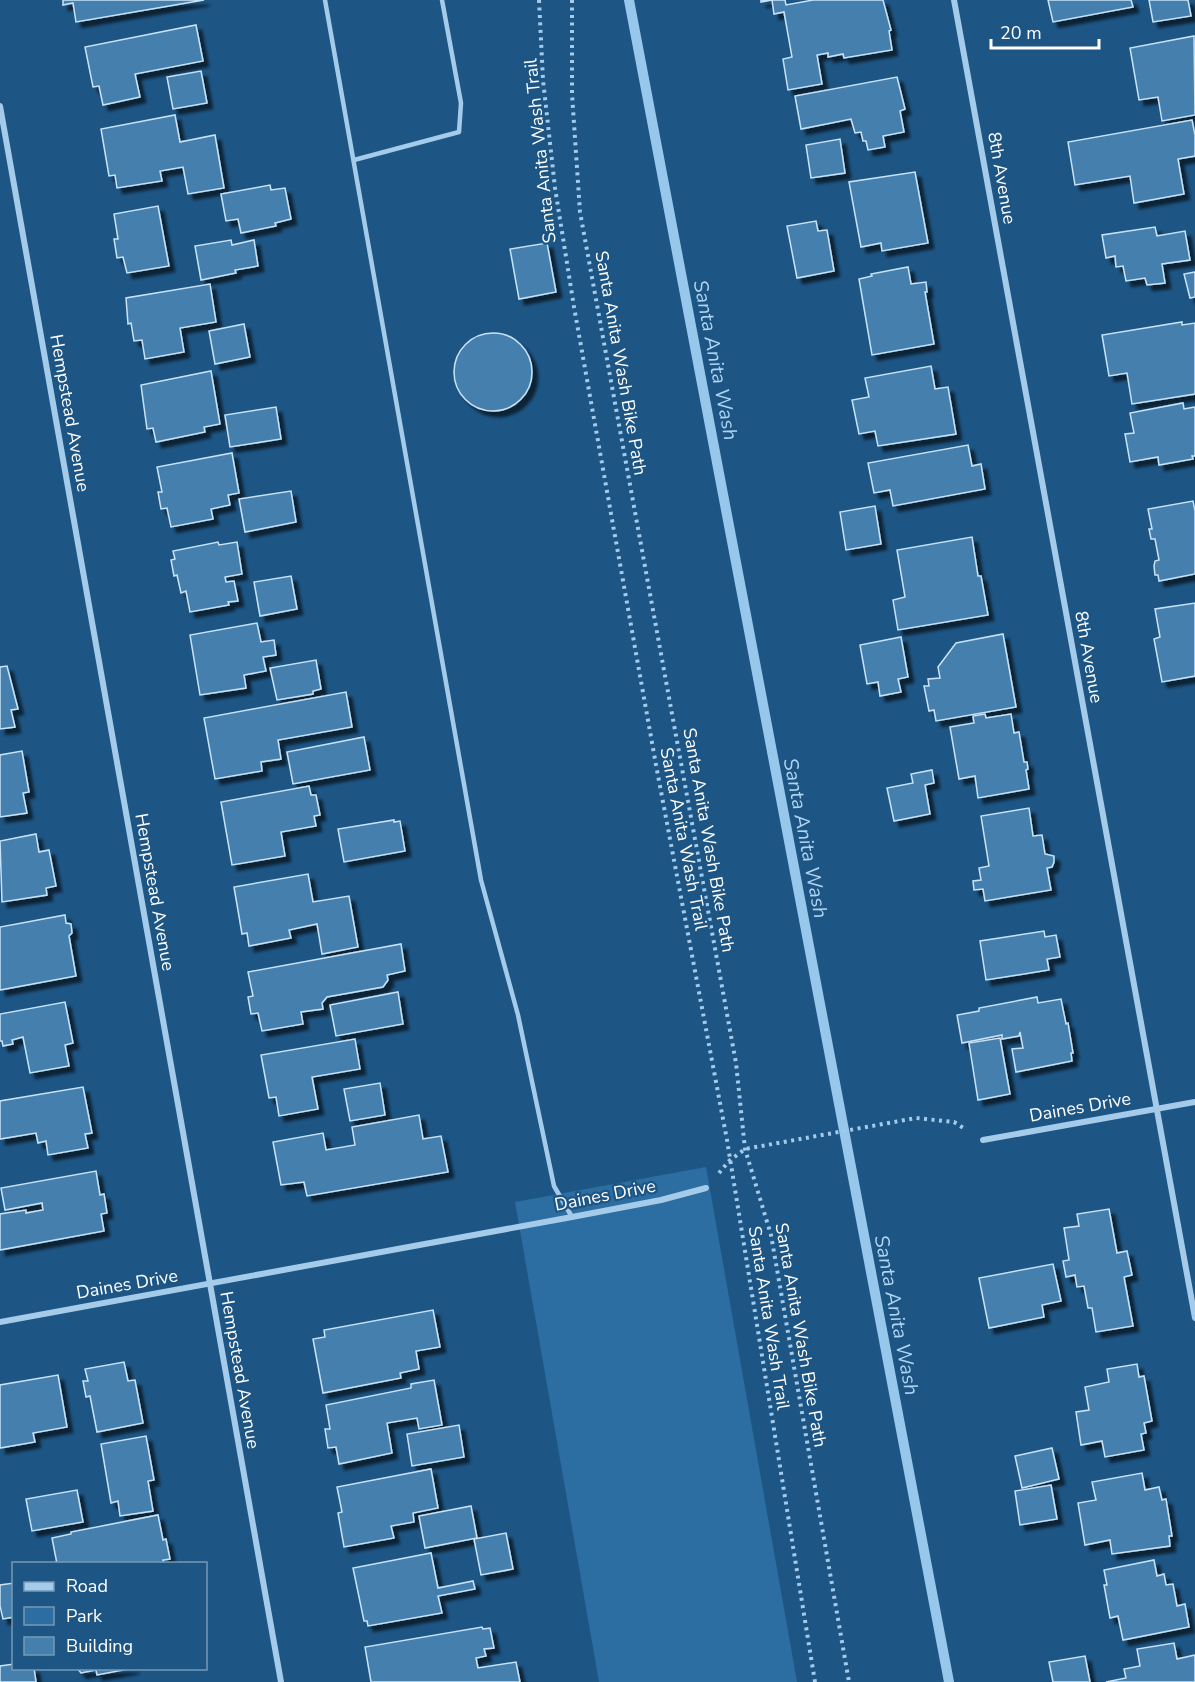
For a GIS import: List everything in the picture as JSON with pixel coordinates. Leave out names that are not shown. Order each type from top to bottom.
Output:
[{"type":"street","name":"8th Avenue","points":[[954,0],[1195,1318]]},
{"type":"street","name":"Hempstead Avenue","points":[[0,106],[281,1682]]},
{"type":"street","name":"Daines Drive","points":[[983,1140],[1195,1102]]},
{"type":"street","name":"Daines Drive","points":[[0,1322],[572,1217],[661,1200],[706,1188]]},
{"type":"lane","points":[[326,0],[481,880],[518,1015],[554,1186],[572,1217]]},
{"type":"lane","points":[[354,160],[459,132],[461,104],[442,0]]},
{"type":"path","name":"Santa Anita Wash Trail","points":[[539,0],[543,80],[555,188],[574,307],[729,1161],[815,1682]]},
{"type":"path","name":"Santa Anita Wash Bike Path","points":[[572,0],[572,94],[580,212],[736,1063],[745,1149],[771,1235],[849,1682]]},
{"type":"path","points":[[706,1188],[729,1161],[745,1149],[916,1118],[954,1122],[983,1140]]},
{"type":"green space","points":[[706,1167],[797,1682],[599,1682],[515,1202]]},
{"type":"building","points":[[63,0],[204,0],[76,22],[73,3],[63,5]]},
{"type":"building","points":[[772,0],[785,0],[786,5],[813,0],[883,0],[891,30],[889,31],[892,50],[844,58],[843,54],[828,57],[828,53],[817,55],[822,84],[788,90],[783,59],[792,57],[784,12],[774,14]]},
{"type":"building","points":[[1048,0],[1131,0],[1133,7],[1053,22]]},
{"type":"building","points":[[1149,0],[1188,0],[1191,16],[1153,22]]},
{"type":"building","points":[[196,25],[203,61],[135,74],[140,97],[103,105],[99,86],[93,87],[85,47]]},
{"type":"building","points":[[1194,36],[1195,115],[1162,121],[1158,97],[1139,100],[1130,48]]},
{"type":"building","points":[[201,71],[207,103],[173,109],[167,77]]},
{"type":"building","points":[[897,77],[905,109],[900,111],[904,132],[883,136],[885,147],[868,150],[861,132],[855,133],[851,119],[801,129],[795,96]]},
{"type":"building","points":[[175,115],[180,142],[215,135],[224,188],[188,194],[183,167],[160,171],[162,181],[117,188],[115,175],[109,176],[101,129]]},
{"type":"building","points":[[1192,120],[1195,156],[1178,159],[1184,194],[1134,203],[1130,176],[1075,185],[1068,142]]},
{"type":"building","points":[[840,139],[845,173],[811,178],[806,145]]},
{"type":"building","points":[[915,172],[928,243],[882,251],[881,243],[861,247],[849,182]]},
{"type":"building","points":[[270,185],[271,190],[285,188],[291,219],[275,223],[276,226],[241,233],[238,219],[226,221],[221,194]]},
{"type":"building","points":[[158,206],[169,266],[127,273],[123,257],[117,258],[114,239],[118,239],[114,214]]},
{"type":"building","points":[[816,221],[818,231],[827,230],[834,271],[797,278],[787,226]]},
{"type":"building","points":[[1155,227],[1157,236],[1185,231],[1190,260],[1162,264],[1165,283],[1147,285],[1145,278],[1126,281],[1123,266],[1116,267],[1115,256],[1106,258],[1102,235]]},
{"type":"building","points":[[231,240],[232,245],[254,240],[258,266],[201,280],[195,246]]},
{"type":"building","points":[[547,243],[556,292],[519,299],[510,249]]},
{"type":"building","points":[[908,267],[911,284],[926,282],[927,292],[925,292],[934,344],[872,355],[859,279],[872,276],[871,274]]},
{"type":"building","points":[[1195,272],[1195,297],[1190,298],[1184,274]]},
{"type":"building","points":[[210,284],[216,322],[180,328],[184,352],[145,359],[142,340],[134,341],[131,323],[128,324],[126,298]]},
{"type":"building","points":[[1182,322],[1182,325],[1195,323],[1195,394],[1132,404],[1127,373],[1109,376],[1102,335]]},
{"type":"building","points":[[244,324],[250,357],[215,364],[209,331]]},
{"type":"building","points":[[493,333],[508,336],[521,344],[529,357],[532,372],[529,387],[521,400],[508,408],[493,411],[478,408],[465,400],[457,387],[454,372],[457,357],[465,344],[478,336]]},
{"type":"building","points":[[931,366],[935,389],[948,387],[956,434],[878,446],[875,431],[859,434],[852,400],[869,397],[865,378]]},
{"type":"building","points":[[211,371],[220,424],[204,427],[205,432],[156,442],[153,428],[147,429],[141,385]]},
{"type":"building","points":[[1183,403],[1184,409],[1195,407],[1195,456],[1192,456],[1193,459],[1159,465],[1158,457],[1130,462],[1125,434],[1134,433],[1130,413]]},
{"type":"building","points":[[276,407],[281,439],[230,447],[225,415]]},
{"type":"building","points":[[968,445],[972,466],[981,464],[985,489],[893,506],[890,490],[874,493],[868,463]]},
{"type":"building","points":[[232,453],[239,493],[228,495],[230,505],[211,509],[213,519],[171,527],[167,508],[161,509],[158,492],[162,492],[157,467]]},
{"type":"building","points":[[291,491],[296,522],[245,532],[239,499]]},
{"type":"building","points":[[1193,501],[1195,574],[1159,581],[1158,575],[1155,575],[1154,566],[1155,561],[1159,560],[1155,539],[1151,539],[1149,529],[1152,529],[1148,509]]},
{"type":"building","points":[[875,506],[881,544],[846,550],[840,512]]},
{"type":"building","points":[[972,537],[978,576],[981,576],[988,615],[898,630],[893,600],[905,597],[897,550]]},
{"type":"building","points":[[218,542],[219,545],[237,542],[242,574],[225,577],[226,582],[234,581],[238,601],[228,602],[229,605],[190,612],[186,591],[181,593],[177,575],[174,576],[171,560],[175,559],[173,551]]},
{"type":"building","points":[[291,576],[297,609],[260,616],[254,582]]},
{"type":"building","points":[[1195,603],[1195,676],[1162,682],[1154,639],[1160,637],[1155,609]]},
{"type":"building","points":[[257,623],[261,642],[274,640],[276,655],[263,657],[266,671],[244,675],[246,688],[200,695],[190,635]]},
{"type":"building","points":[[1003,634],[1016,707],[936,721],[934,710],[929,711],[924,686],[929,686],[928,679],[940,678],[938,667],[956,643]]},
{"type":"building","points":[[901,637],[908,677],[898,679],[901,692],[880,696],[878,682],[867,684],[860,645]]},
{"type":"building","points":[[316,660],[321,689],[313,691],[313,694],[277,700],[270,668]]},
{"type":"building","points":[[7,666],[18,709],[11,710],[15,727],[0,729],[0,667]]},
{"type":"building","points":[[346,692],[352,727],[278,740],[281,759],[261,762],[262,771],[215,779],[204,718]]},
{"type":"building","points":[[985,714],[986,718],[1011,714],[1014,733],[1019,732],[1024,762],[1027,762],[1029,789],[978,798],[975,776],[959,779],[950,727],[974,723],[973,716]]},
{"type":"building","points":[[364,737],[370,770],[293,784],[287,752]]},
{"type":"building","points":[[22,751],[29,792],[23,793],[27,813],[0,817],[0,755]]},
{"type":"building","points":[[932,770],[934,783],[925,785],[930,814],[894,821],[887,788],[913,783],[911,774]]},
{"type":"building","points":[[309,786],[311,795],[316,795],[320,815],[314,816],[316,826],[281,832],[285,856],[232,865],[221,802]]},
{"type":"building","points":[[1029,808],[1033,836],[1042,835],[1045,854],[1054,856],[1052,867],[1047,868],[1051,890],[985,901],[983,889],[974,890],[973,881],[981,880],[979,868],[989,866],[981,816]]},
{"type":"building","points":[[394,820],[394,822],[400,821],[405,851],[344,862],[338,829]]},
{"type":"building","points":[[36,834],[39,852],[49,850],[56,886],[46,888],[47,895],[2,902],[0,841]]},
{"type":"building","points":[[308,874],[313,902],[349,896],[358,947],[322,954],[317,924],[289,930],[291,938],[249,946],[247,933],[242,934],[234,887]]},
{"type":"building","points":[[65,915],[66,923],[71,924],[72,933],[69,936],[76,976],[0,990],[0,927]]},
{"type":"building","points":[[1044,931],[1045,937],[1056,935],[1060,957],[1047,959],[1049,970],[986,980],[980,941]]},
{"type":"building","points":[[401,944],[405,971],[387,975],[388,980],[383,987],[327,997],[322,1003],[323,1009],[301,1012],[303,1024],[262,1031],[258,1013],[251,1014],[248,997],[253,996],[248,972]]},
{"type":"building","points":[[398,992],[403,1024],[336,1036],[330,1005]]},
{"type":"building","points":[[1037,997],[1038,1003],[1061,999],[1066,1024],[1068,1023],[1073,1053],[1071,1053],[1072,1061],[1016,1072],[1012,1049],[1023,1048],[1020,1032],[1019,1036],[1002,1039],[1002,1035],[962,1043],[957,1015],[979,1011],[979,1008]]},
{"type":"building","points":[[65,1002],[73,1043],[65,1045],[69,1066],[30,1073],[23,1037],[12,1040],[13,1044],[3,1046],[0,1041],[0,1014]]},
{"type":"building","points":[[1000,1038],[1010,1094],[978,1100],[969,1043]]},
{"type":"building","points":[[355,1039],[360,1069],[312,1077],[318,1109],[279,1116],[276,1097],[269,1098],[261,1055]]},
{"type":"building","points":[[380,1083],[385,1115],[350,1121],[344,1089]]},
{"type":"building","points":[[83,1087],[92,1133],[85,1134],[88,1148],[48,1155],[46,1141],[38,1143],[36,1133],[0,1139],[0,1101]]},
{"type":"building","points":[[419,1115],[423,1139],[441,1136],[448,1172],[307,1196],[304,1182],[281,1185],[273,1142],[323,1133],[326,1150],[355,1145],[352,1127]]},
{"type":"building","points":[[96,1171],[100,1195],[104,1194],[107,1213],[101,1214],[104,1231],[0,1250],[0,1214],[43,1210],[42,1203],[5,1210],[1,1188]]},
{"type":"building","points":[[1109,1209],[1117,1253],[1127,1251],[1132,1275],[1124,1277],[1133,1326],[1096,1332],[1092,1308],[1088,1308],[1084,1286],[1077,1287],[1075,1275],[1066,1277],[1063,1261],[1069,1260],[1064,1228],[1079,1226],[1077,1214]]},
{"type":"building","points":[[1053,1264],[1061,1301],[1042,1305],[1044,1317],[989,1328],[979,1278]]},
{"type":"building","points":[[433,1310],[440,1347],[416,1351],[419,1369],[400,1373],[401,1378],[323,1393],[313,1339],[325,1337],[324,1330]]},
{"type":"building","points":[[124,1362],[128,1381],[135,1380],[143,1423],[97,1432],[90,1396],[86,1397],[83,1381],[88,1381],[85,1369]]},
{"type":"building","points":[[1137,1364],[1139,1377],[1144,1376],[1152,1421],[1144,1423],[1146,1433],[1141,1434],[1144,1450],[1105,1457],[1102,1441],[1081,1445],[1076,1412],[1089,1410],[1085,1387],[1109,1382],[1107,1369]]},
{"type":"building","points":[[58,1375],[67,1427],[33,1433],[35,1442],[0,1448],[0,1385]]},
{"type":"building","points":[[434,1380],[442,1425],[419,1429],[417,1418],[387,1423],[392,1453],[339,1464],[336,1447],[328,1448],[325,1429],[330,1429],[326,1405],[411,1388],[411,1384]]},
{"type":"building","points":[[459,1425],[464,1457],[412,1466],[407,1434]]},
{"type":"building","points":[[146,1436],[154,1480],[148,1481],[153,1511],[120,1516],[118,1501],[111,1503],[101,1444]]},
{"type":"building","points":[[1052,1448],[1059,1479],[1022,1488],[1015,1456]]},
{"type":"building","points":[[431,1469],[438,1508],[413,1513],[414,1522],[391,1526],[394,1538],[344,1547],[338,1513],[342,1512],[337,1487]]},
{"type":"building","points":[[1142,1473],[1145,1490],[1159,1487],[1162,1500],[1166,1499],[1172,1536],[1169,1536],[1170,1546],[1112,1554],[1110,1540],[1085,1545],[1078,1503],[1096,1500],[1092,1482]]},
{"type":"building","points":[[1051,1485],[1057,1519],[1020,1525],[1015,1491]]},
{"type":"building","points":[[77,1490],[83,1522],[32,1531],[26,1499]]},
{"type":"building","points":[[471,1506],[477,1538],[425,1548],[419,1516]]},
{"type":"building","points":[[158,1515],[170,1559],[163,1560],[164,1562],[57,1562],[52,1538],[71,1534],[71,1532]]},
{"type":"building","points":[[506,1533],[513,1569],[481,1575],[474,1539]]},
{"type":"building","points":[[431,1553],[438,1588],[473,1581],[475,1589],[438,1596],[442,1613],[368,1626],[367,1621],[364,1621],[353,1568]]},
{"type":"building","points":[[1154,1560],[1157,1576],[1164,1574],[1166,1585],[1173,1584],[1177,1606],[1185,1604],[1189,1627],[1123,1640],[1118,1616],[1110,1618],[1104,1585],[1107,1585],[1104,1570]]},
{"type":"building","points":[[12,1583],[12,1617],[3,1619],[0,1606],[0,1585]]},
{"type":"building","points":[[482,1627],[483,1629],[490,1628],[494,1648],[484,1649],[486,1656],[476,1658],[478,1668],[516,1662],[520,1682],[371,1682],[365,1647]]},
{"type":"building","points":[[1174,1643],[1177,1659],[1195,1655],[1195,1682],[1106,1682],[1126,1678],[1124,1669],[1140,1666],[1137,1649]]},
{"type":"building","points":[[1085,1656],[1090,1682],[1053,1682],[1049,1662]]},
{"type":"building","points":[[12,1664],[12,1670],[34,1670],[36,1682],[0,1682],[0,1666]]},
{"type":"building","points":[[79,1670],[96,1670],[81,1673]]},
{"type":"building","points":[[96,1670],[123,1670],[97,1675]]},
{"type":"waterway","name":"Santa Anita Wash","points":[[629,0],[949,1682]]}]
